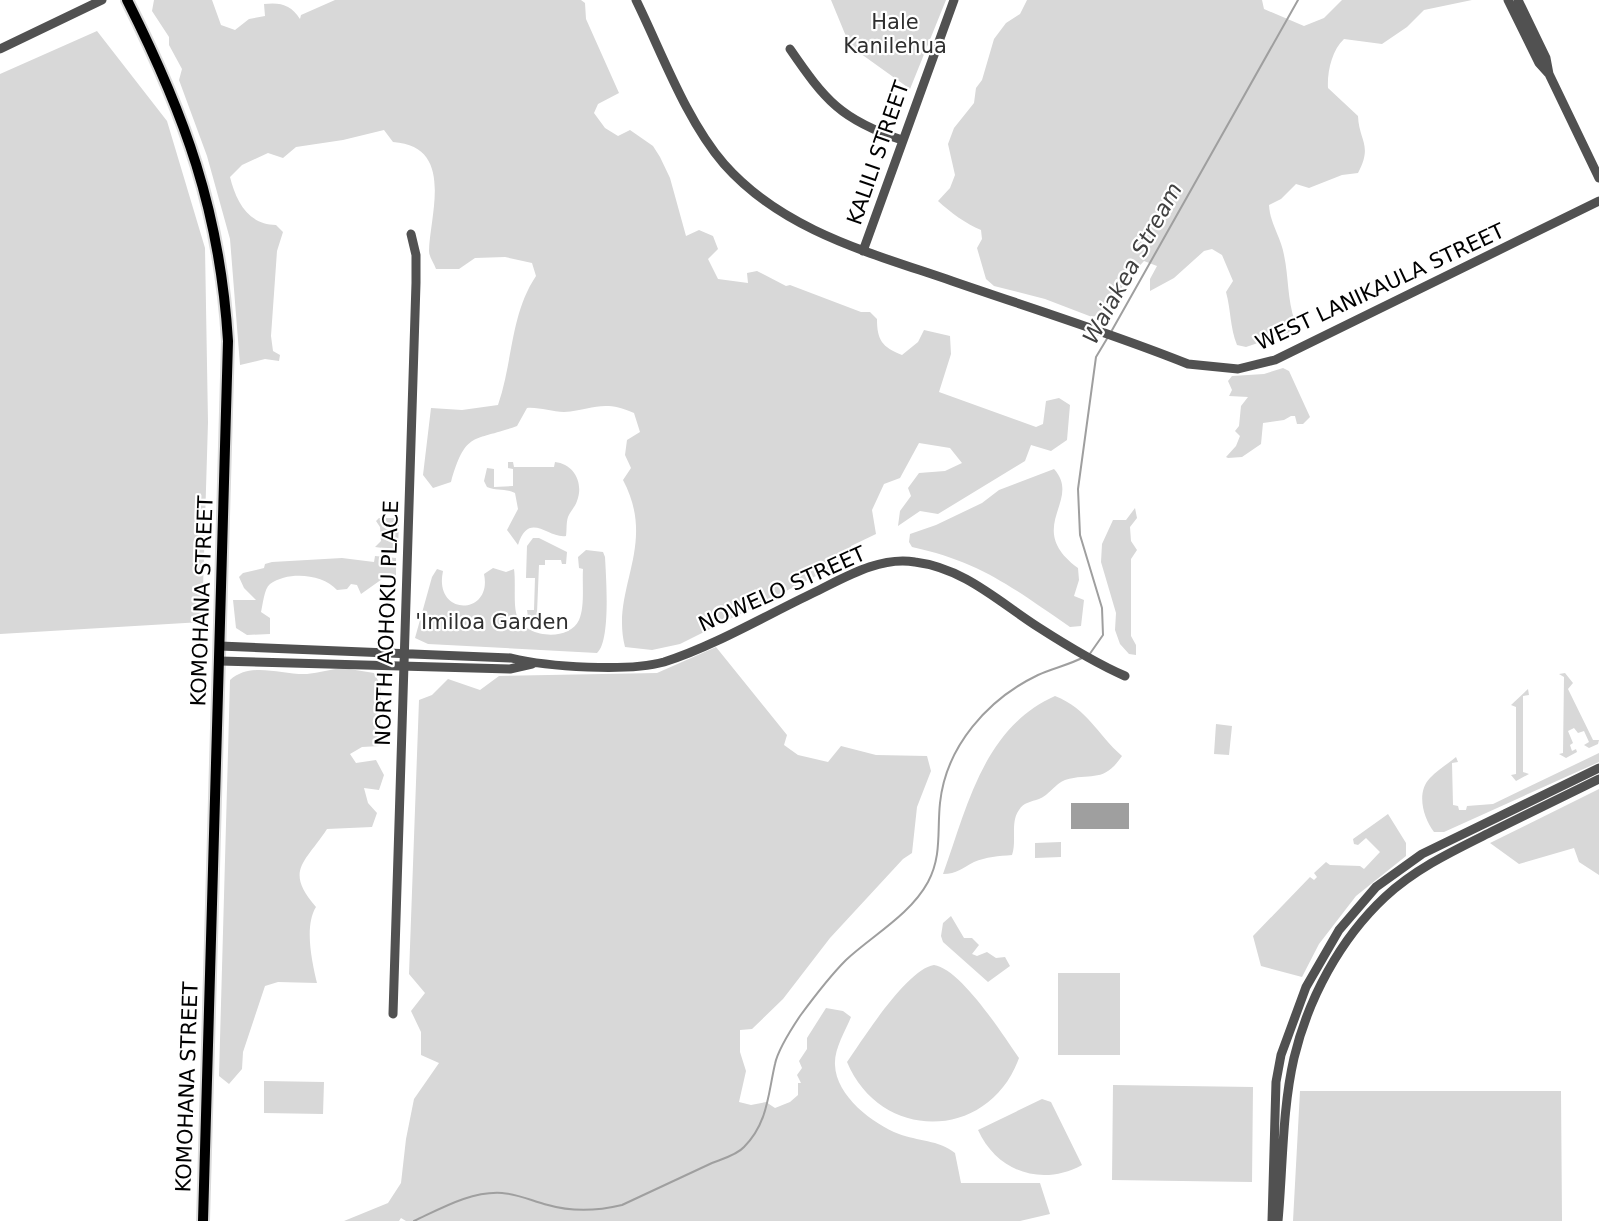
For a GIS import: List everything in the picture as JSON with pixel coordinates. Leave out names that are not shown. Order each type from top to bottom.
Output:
[{"type":"main road","name":"KOMOHANA STREET","points":[[127,0],[167,83],[190,142],[213,220],[221,271],[229,370],[203,1221]]},
{"type":"street","points":[[0,50],[102,0]]},
{"type":"street","name":"WEST LANIKAULA STREET","points":[[636,0],[699,128],[724,164],[755,194],[789,218],[863,251],[1188,364],[1208,368],[1238,369],[1265,364],[1290,355],[1599,201]]},
{"type":"street","name":"KALILI STREET","points":[[863,251],[954,0]]},
{"type":"street","points":[[1508,0],[1539,63],[1549,74]]},
{"type":"street","points":[[1518,0],[1546,58],[1549,74],[1599,178]]},
{"type":"street","points":[[790,49],[819,92],[849,118],[902,140]]},
{"type":"street","name":"NORTH AOHOKU PLACE","points":[[393,1014],[416,283],[416,255],[411,234]]},
{"type":"street","name":"NOWELO STREET","points":[[220,646],[511,658],[534,664],[609,666],[664,662],[852,573],[881,564],[907,561],[940,567],[968,579],[1098,664],[1125,676]]},
{"type":"street","name":"NOWELO STREET","points":[[220,661],[510,669],[534,664]]},
{"type":"street","points":[[1272,1221],[1276,1082],[1281,1055],[1298,1002],[1314,969],[1338,932],[1376,887],[1422,854],[1599,768]]},
{"type":"street","points":[[1278,1221],[1289,1084],[1294,1058],[1318,992],[1350,937],[1385,897],[1428,865],[1599,778]]},
{"type":"green space","points":[[154,0],[212,0],[221,25],[235,30],[249,19],[265,16],[264,4],[285,5],[293,10],[300,19],[301,15],[335,0],[581,0],[585,3],[586,19],[619,93],[598,104],[594,113],[605,128],[618,136],[630,130],[653,146],[670,178],[686,236],[699,230],[713,236],[718,249],[708,259],[718,279],[748,283],[747,273],[757,271],[786,286],[790,285],[861,312],[870,312],[877,319],[882,342],[902,355],[918,342],[924,330],[950,336],[951,354],[939,392],[1036,427],[1043,424],[1046,401],[1059,398],[1070,405],[1067,440],[1051,451],[1031,445],[1025,461],[938,514],[920,511],[898,526],[900,511],[911,496],[908,488],[919,473],[945,471],[962,463],[950,448],[919,443],[900,478],[884,484],[872,510],[876,534],[851,546],[848,560],[680,644],[652,650],[625,647],[622,626],[623,606],[635,547],[636,526],[633,504],[623,480],[631,468],[625,455],[627,440],[640,432],[634,413],[606,406],[564,412],[527,408],[517,426],[473,440],[461,454],[451,482],[433,488],[423,475],[431,408],[462,410],[498,405],[521,307],[536,276],[532,263],[505,257],[475,258],[459,269],[436,269],[429,251],[435,184],[432,168],[425,156],[412,146],[393,142],[384,130],[343,140],[296,147],[283,158],[268,153],[242,165],[230,177],[236,195],[245,210],[258,221],[276,225],[283,232],[277,251],[271,336],[273,351],[280,355],[279,361],[265,359],[240,365],[230,239],[207,156],[179,80],[182,69],[169,45],[169,37],[152,11]]},
{"type":"green space","name":"Hale Kanilehua","points":[[831,0],[946,0],[910,89],[850,46]]},
{"type":"green space","points":[[1027,0],[1262,0],[1264,9],[1304,26],[1324,18],[1342,0],[1472,0],[1424,10],[1407,27],[1382,44],[1344,39],[1336,49],[1328,75],[1328,88],[1358,116],[1365,149],[1362,164],[1358,173],[1342,175],[1309,188],[1296,184],[1281,199],[1269,205],[1271,218],[1284,255],[1295,322],[1290,332],[1246,347],[1237,345],[1233,332],[1226,292],[1233,281],[1222,255],[1212,249],[1204,251],[1174,278],[1150,291],[1150,279],[1157,266],[1144,261],[1124,283],[1111,311],[1092,317],[1045,299],[994,286],[986,279],[977,248],[982,239],[981,230],[958,217],[938,201],[950,188],[955,175],[948,144],[954,128],[974,103],[976,88],[982,80],[994,39],[1006,23],[1020,14]]},
{"type":"green space","points":[[97,31],[167,121],[205,248],[208,422],[202,622],[0,634],[0,74]]},
{"type":"green space","points":[[1283,368],[1289,371],[1310,417],[1303,424],[1297,424],[1295,416],[1263,423],[1261,444],[1242,457],[1226,457],[1236,446],[1240,436],[1235,431],[1239,426],[1241,406],[1248,397],[1229,396],[1232,390],[1228,381],[1232,376],[1264,374]]},
{"type":"green space","points":[[508,462],[513,462],[514,467],[554,467],[555,462],[572,470],[578,481],[579,494],[568,517],[566,536],[533,528],[528,529],[522,535],[518,545],[507,530],[518,509],[515,493],[487,487],[484,481],[487,468],[494,469],[494,487],[513,486],[513,469],[508,468]]},
{"type":"green space","points":[[1054,469],[1061,481],[1062,492],[1054,527],[1055,540],[1062,553],[1078,568],[1079,580],[1074,596],[1084,600],[1081,626],[1070,627],[996,578],[958,560],[912,547],[909,542],[910,534],[936,525],[982,503],[999,490]]},
{"type":"green space","points":[[1135,508],[1137,518],[1130,527],[1131,541],[1137,550],[1131,559],[1131,636],[1136,645],[1136,655],[1129,654],[1120,644],[1115,630],[1116,613],[1101,562],[1102,544],[1113,520],[1126,520]]},
{"type":"green space","points":[[379,518],[399,518],[398,550],[375,547],[381,541],[380,527],[376,521]]},
{"type":"green space","points":[[533,538],[539,538],[567,552],[566,564],[562,564],[561,560],[545,560],[545,565],[539,565],[537,613],[542,614],[542,620],[528,617],[527,610],[534,610],[535,578],[526,578],[527,546]]},
{"type":"green space","name":"'Imiloa Garden","points":[[586,550],[603,552],[605,557],[606,622],[604,636],[597,653],[428,644],[415,638],[432,577],[437,569],[443,571],[442,586],[446,597],[463,606],[472,604],[480,598],[484,588],[484,574],[493,568],[506,572],[514,569],[516,611],[522,623],[537,633],[547,635],[566,632],[574,627],[581,614],[583,569],[579,568],[578,557]]},
{"type":"green space","points":[[375,556],[396,558],[396,581],[385,577],[361,594],[357,585],[351,584],[347,589],[337,590],[323,580],[305,576],[286,577],[270,584],[265,593],[261,612],[270,618],[270,634],[247,635],[236,628],[233,600],[256,600],[244,588],[239,577],[243,573],[264,568],[265,564],[272,562],[342,558],[374,562]]},
{"type":"green space","points":[[716,647],[787,735],[784,745],[798,755],[828,762],[841,746],[876,755],[927,756],[931,771],[917,807],[912,853],[903,859],[830,938],[783,999],[752,1029],[740,1030],[740,1052],[746,1071],[739,1102],[751,1105],[766,1102],[775,1108],[790,1102],[798,1095],[798,1083],[801,1083],[797,1075],[802,1068],[799,1061],[807,1049],[807,1038],[826,1008],[843,1011],[851,1017],[838,1047],[835,1065],[842,1087],[858,1107],[889,1129],[942,1146],[955,1153],[961,1183],[1040,1183],[1050,1214],[1020,1221],[406,1221],[401,1218],[399,1221],[344,1221],[388,1203],[401,1183],[414,1099],[439,1063],[421,1055],[421,1032],[411,1011],[425,993],[409,974],[419,700],[432,695],[448,679],[480,690],[499,676],[657,673]]},
{"type":"green space","points":[[343,668],[374,673],[381,686],[380,746],[362,747],[350,754],[356,763],[376,760],[384,775],[379,790],[364,788],[368,803],[377,813],[372,827],[327,829],[305,859],[300,875],[306,894],[316,907],[310,924],[310,934],[311,955],[317,983],[278,982],[265,986],[243,1052],[242,1069],[229,1084],[219,1076],[230,680],[247,671],[267,670],[307,674]]},
{"type":"green space","points":[[1565,673],[1573,683],[1568,689],[1593,740],[1599,740],[1598,744],[1589,748],[1584,745],[1589,742],[1584,731],[1578,733],[1574,728],[1568,731],[1573,743],[1570,745],[1572,751],[1576,749],[1577,752],[1566,758],[1559,754],[1563,753],[1564,677],[1559,674]]},
{"type":"green space","points":[[1528,689],[1529,695],[1523,696],[1523,772],[1529,774],[1516,781],[1511,775],[1516,774],[1516,707],[1511,705]]},
{"type":"green space","points":[[1055,696],[1066,701],[1084,715],[1122,756],[1103,774],[1065,780],[1043,797],[1023,805],[1016,815],[1012,855],[983,859],[956,872],[943,874],[970,797],[994,749],[1030,710]]},
{"type":"green space","points":[[1216,724],[1232,726],[1229,755],[1214,754]]},
{"type":"green space","points":[[1599,753],[1599,762],[1444,832],[1434,832],[1424,812],[1422,798],[1426,784],[1436,772],[1456,757],[1458,762],[1452,763],[1453,805],[1458,806],[1459,810],[1466,810],[1467,806],[1493,804]]},
{"type":"green space","points":[[1599,789],[1599,875],[1579,862],[1574,848],[1519,864],[1490,843]]},
{"type":"green space","points":[[1388,814],[1406,843],[1406,856],[1356,896],[1319,944],[1302,977],[1261,966],[1253,936],[1310,877],[1314,880],[1317,877],[1314,873],[1326,862],[1330,865],[1360,866],[1364,869],[1380,852],[1366,838],[1358,845],[1354,844],[1353,839]]},
{"type":"green space","points":[[1061,842],[1061,857],[1035,858],[1035,843]]},
{"type":"green space","points":[[951,916],[964,938],[972,938],[979,945],[972,954],[977,956],[987,952],[996,958],[1005,957],[1010,966],[988,982],[943,942],[941,936],[943,923]]},
{"type":"green space","points":[[934,965],[945,969],[969,990],[1019,1058],[1004,1085],[984,1105],[960,1117],[935,1122],[908,1118],[884,1107],[863,1088],[847,1062],[874,1022],[899,991],[923,969]]},
{"type":"green space","points":[[1058,973],[1120,973],[1120,1055],[1058,1055]]},
{"type":"green space","points":[[264,1081],[324,1082],[323,1114],[264,1113]]},
{"type":"green space","points":[[1113,1085],[1253,1087],[1252,1182],[1112,1180]]},
{"type":"green space","points":[[1300,1091],[1561,1091],[1562,1221],[1293,1221]]},
{"type":"green space","points":[[1042,1099],[1051,1102],[1082,1165],[1067,1172],[1037,1175],[1009,1165],[986,1144],[978,1130]]},
{"type":"shaded area","points":[[1071,803],[1129,803],[1129,829],[1071,829]]},
{"type":"waterway","name":"Waiakea Stream","points":[[1111,332],[1298,0]]},
{"type":"waterway","name":"Waiakea Stream","points":[[1089,655],[1103,635],[1102,608],[1080,535],[1078,489],[1096,357],[1108,337]]},
{"type":"waterway","name":"Waiakea Stream","points":[[414,1221],[457,1201],[490,1193],[514,1195],[575,1210],[603,1209],[622,1205],[741,1150],[752,1138],[763,1118],[777,1058],[800,1016],[840,966],[901,915],[928,882],[937,853],[940,803],[944,782],[960,744],[972,727],[1002,697],[1038,675],[1084,657]]}]
